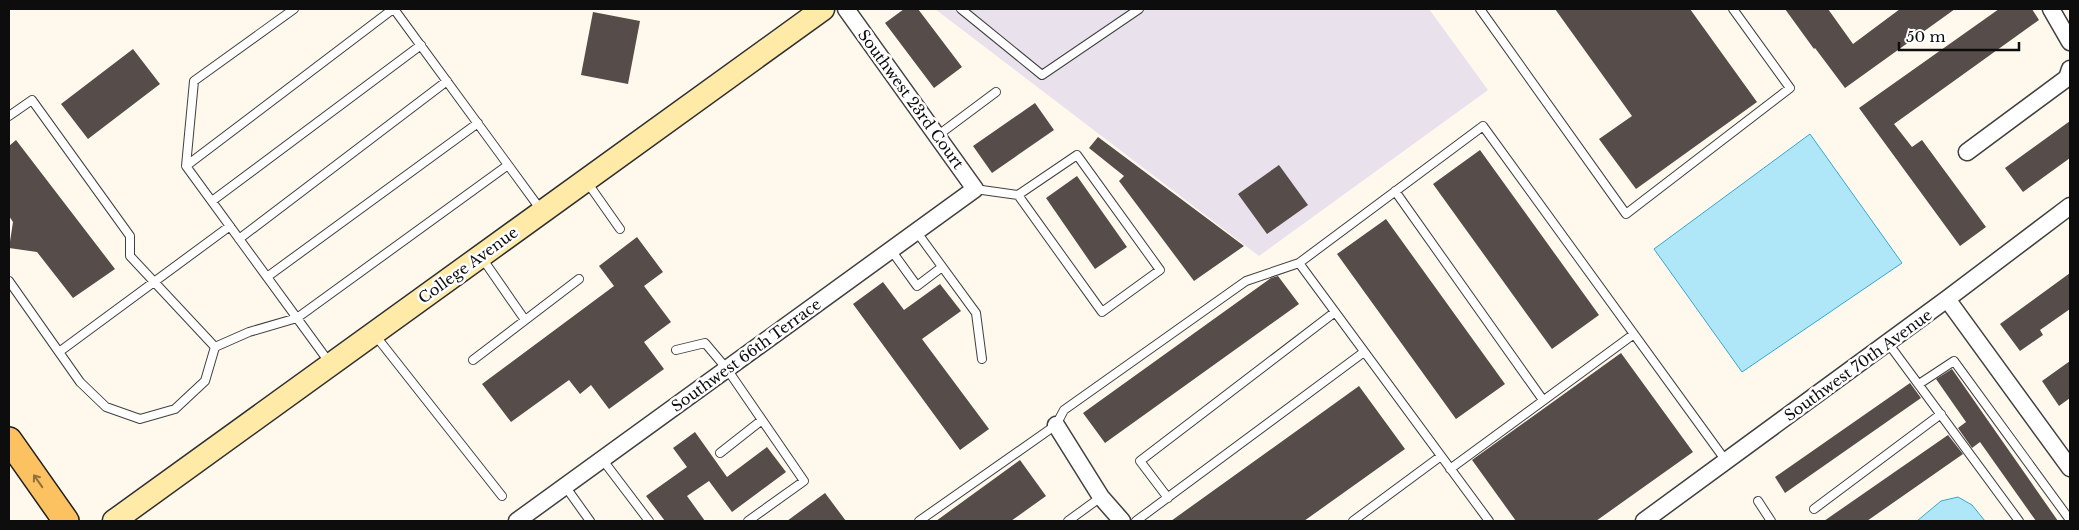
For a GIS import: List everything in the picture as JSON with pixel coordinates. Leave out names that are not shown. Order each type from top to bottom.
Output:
[{"type":"main road","points":[[9,440],[66,521]]},
{"type":"street","name":"College Avenue","points":[[114,521],[823,9]]},
{"type":"street","name":"Southwest 23rd Court","points":[[846,9],[975,189]]},
{"type":"street","points":[[2051,9],[2070,42]]},
{"type":"street","points":[[1967,152],[2067,78],[2070,69]]},
{"type":"street","name":"Southwest 66th Terrace","points":[[525,519],[564,486],[975,189]]},
{"type":"street","name":"Southwest 70th Avenue","points":[[1644,521],[1888,343],[2070,206]]},
{"type":"street","points":[[1947,299],[2070,468]]},
{"type":"street","points":[[1056,425],[1101,497],[1122,521]]},
{"type":"lane","points":[[294,9],[194,81],[186,166],[331,365]]},
{"type":"lane","points":[[186,166],[394,9],[542,212]]},
{"type":"lane","points":[[961,9],[1042,75],[1139,9]]},
{"type":"lane","points":[[1480,9],[1626,214],[1790,88],[1733,9]]},
{"type":"lane","points":[[212,201],[421,45]]},
{"type":"lane","points":[[240,239],[447,81]]},
{"type":"lane","points":[[937,136],[996,92]]},
{"type":"lane","points":[[9,116],[32,100],[130,236],[130,256],[215,347]]},
{"type":"lane","points":[[267,277],[478,123]]},
{"type":"lane","points":[[919,521],[1056,425],[1064,410],[1246,281],[1299,263],[1483,126],[1726,461]]},
{"type":"lane","points":[[975,189],[1018,195],[1077,156],[1160,270],[1102,312],[1018,195]]},
{"type":"lane","points":[[215,347],[249,332],[297,318],[508,165]]},
{"type":"lane","points":[[586,180],[620,229]]},
{"type":"lane","points":[[1395,191],[1543,400]]},
{"type":"lane","points":[[59,352],[230,226]]},
{"type":"lane","points":[[916,231],[976,313],[982,359]]},
{"type":"lane","points":[[891,250],[917,286],[942,267]]},
{"type":"lane","points":[[480,256],[524,320]]},
{"type":"lane","points":[[1299,263],[1489,521]]},
{"type":"lane","points":[[473,360],[579,279]]},
{"type":"lane","points":[[9,281],[80,382],[106,407],[140,418],[175,409],[206,381],[215,347]]},
{"type":"lane","points":[[1168,498],[1140,461],[1335,312]]},
{"type":"lane","points":[[374,333],[502,496]]},
{"type":"lane","points":[[1450,469],[1634,334]]},
{"type":"lane","points":[[676,350],[705,343],[727,369],[804,481],[748,521]]},
{"type":"lane","points":[[1888,343],[2019,521]]},
{"type":"lane","points":[[1136,521],[1364,352]]},
{"type":"lane","points":[[1918,384],[1954,361],[2070,520]]},
{"type":"lane","points":[[1814,509],[1941,414]]},
{"type":"lane","points":[[720,453],[762,420]]},
{"type":"lane","points":[[1353,521],[1441,456]]},
{"type":"lane","points":[[602,459],[649,521]]},
{"type":"lane","points":[[564,486],[590,521]]},
{"type":"lane","points":[[1068,521],[1101,497]]},
{"type":"lane","points":[[1758,501],[1771,521]]},
{"type":"shaded area","points":[[935,9],[1429,9],[1488,90],[1259,256]]},
{"type":"water","points":[[1810,134],[1902,263],[1742,372],[1654,249]]},
{"type":"water","points":[[1958,497],[1972,505],[1985,521],[1917,521],[1941,501]]},
{"type":"building","points":[[904,9],[918,9],[962,67],[934,88],[885,23]]},
{"type":"building","points":[[1555,9],[1690,9],[1757,102],[1636,189],[1599,139],[1632,116]]},
{"type":"building","points":[[1785,9],[1828,9],[1853,44],[1900,9],[1955,9],[1845,88]]},
{"type":"building","points":[[1999,9],[2032,9],[2039,20],[1894,124],[1912,147],[1922,140],[1986,227],[1960,246],[1859,108]]},
{"type":"building","points":[[593,12],[640,21],[628,84],[581,75]]},
{"type":"building","points":[[133,49],[160,84],[88,139],[61,104]]},
{"type":"building","points":[[1035,103],[1054,130],[992,173],[973,146]]},
{"type":"building","points":[[2070,121],[2070,158],[2023,192],[2005,168]]},
{"type":"building","points":[[1098,137],[1244,246],[1194,281],[1119,181],[1124,176],[1089,148]]},
{"type":"building","points":[[16,140],[115,269],[73,298],[37,252],[9,248],[13,222],[9,216],[9,146]]},
{"type":"building","points":[[1480,150],[1599,315],[1552,349],[1433,184]]},
{"type":"building","points":[[1279,165],[1308,205],[1267,234],[1238,194]]},
{"type":"building","points":[[1077,176],[1127,247],[1095,269],[1046,198]]},
{"type":"building","points":[[1386,219],[1505,384],[1456,419],[1337,254]]},
{"type":"building","points":[[637,237],[663,272],[644,286],[671,322],[644,342],[664,369],[609,409],[591,385],[580,394],[569,380],[511,422],[482,384],[614,286],[599,266]]},
{"type":"building","points":[[2070,273],[2070,309],[2040,330],[2043,335],[2020,351],[2000,324]]},
{"type":"building","points":[[1278,276],[1299,304],[1105,443],[1083,413],[1271,278]]},
{"type":"building","points":[[883,282],[904,310],[940,284],[961,311],[922,339],[989,429],[960,450],[853,304]]},
{"type":"building","points":[[1621,353],[1693,452],[1596,521],[1516,521],[1472,460]]},
{"type":"building","points":[[2070,361],[2070,398],[2059,406],[2042,381]]},
{"type":"building","points":[[1952,369],[2058,521],[2036,521],[1980,442],[1972,448],[1958,428],[1966,422],[1936,379]]},
{"type":"building","points":[[1910,383],[1921,398],[1785,493],[1775,477]]},
{"type":"building","points":[[1359,386],[1405,449],[1304,521],[1171,521]]},
{"type":"building","points":[[695,432],[727,477],[767,447],[786,472],[732,512],[709,481],[687,496],[705,521],[665,521],[646,496],[687,467],[673,448]]},
{"type":"building","points":[[1948,435],[1963,454],[1867,521],[1824,521]]},
{"type":"building","points":[[1020,460],[1046,496],[1011,521],[936,521]]},
{"type":"building","points":[[825,493],[846,521],[787,521]]}]
